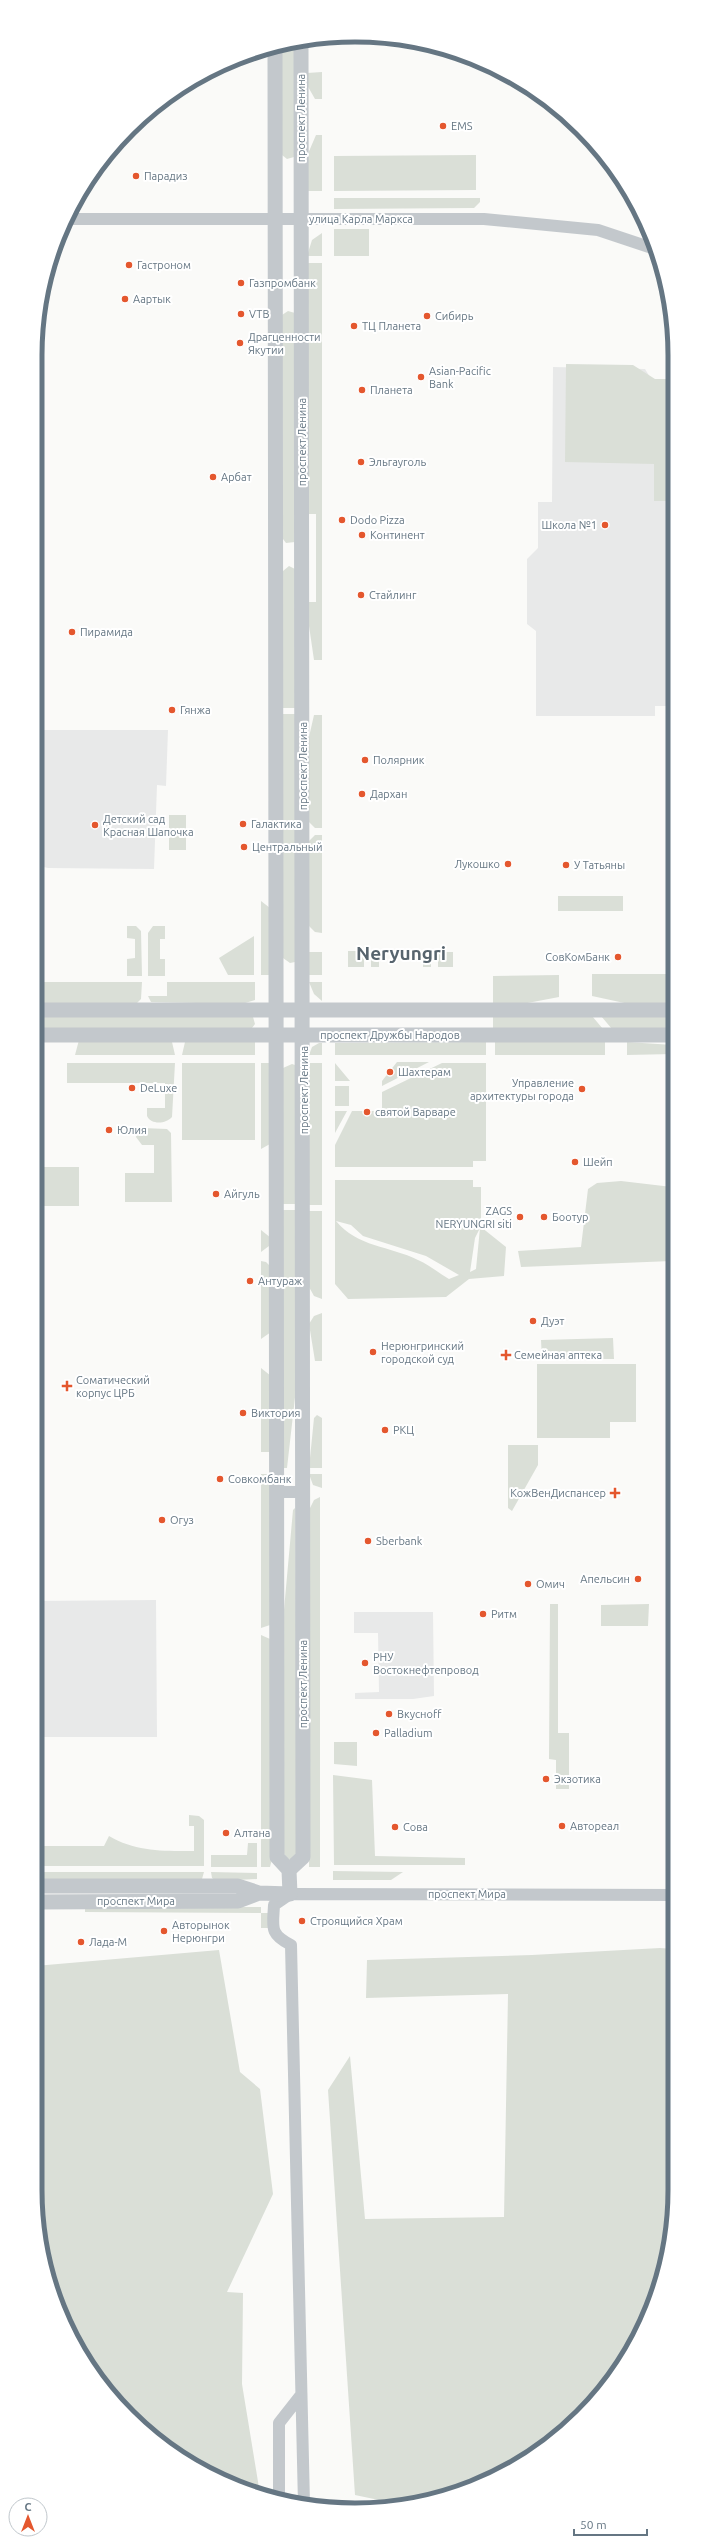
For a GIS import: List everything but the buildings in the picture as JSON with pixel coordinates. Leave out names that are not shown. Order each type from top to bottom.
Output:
[{"type":"street","name":"проспект Ленина","points":[[289,1870],[303,1857],[304,1010],[301,47]]},
{"type":"street","points":[[275,53],[277,1857],[289,1870],[290,1894],[274,1905],[273,1932],[278,1939],[291,1944],[304,2498]]},
{"type":"street","name":"улица Карла Маркса","points":[[73,219],[484,219],[538,223],[598,230],[648,247]]},
{"type":"street","points":[[42,1010],[668,1010]]},
{"type":"street","name":"проспект Дружбы Народов","points":[[42,1035],[668,1035]]},
{"type":"street","points":[[277,1492],[303,1492]]},
{"type":"street","name":"проспект Мира","points":[[42,1886],[238,1886],[259,1893],[290,1894],[668,1895]]},
{"type":"street","name":"проспект Мира","points":[[42,1902],[238,1901],[259,1893]]},
{"type":"street","points":[[280,2493],[279,2423],[301,2395]]},
{"type":"shaded area","points":[[296,48],[294,157],[287,159],[282,155],[281,51]]},
{"type":"shaded area","points":[[322,72],[322,99],[315,99],[307,85],[307,73]]},
{"type":"shaded area","points":[[316,135],[322,135],[322,191],[307,191],[307,156]]},
{"type":"shaded area","points":[[476,155],[476,190],[334,191],[334,156]]},
{"type":"shaded area","points":[[334,198],[480,198],[480,202],[474,208],[334,209]]},
{"type":"shaded area","points":[[334,229],[369,229],[369,256],[334,256]]},
{"type":"shaded area","points":[[322,233],[322,256],[307,256],[312,240]]},
{"type":"shaded area","points":[[307,263],[322,263],[322,660],[314,660],[309,626],[309,602],[316,602],[316,514],[307,514]]},
{"type":"shaded area","points":[[288,311],[295,313],[295,542],[286,543],[283,539],[282,315]]},
{"type":"shaded area","points":[[566,364],[633,365],[655,379],[668,380],[668,501],[654,501],[654,464],[565,462]]},
{"type":"shaded area","name":"Школа №1","points":[[553,367],[645,369],[668,406],[668,706],[655,706],[655,716],[536,716],[536,631],[527,624],[527,559],[538,548],[538,502],[552,502]]},
{"type":"shaded area","points":[[289,566],[295,569],[298,708],[283,708],[283,571]]},
{"type":"shaded area","points":[[283,714],[297,714],[295,962],[290,963],[283,958]]},
{"type":"shaded area","points":[[314,715],[322,715],[322,828],[315,828],[309,822],[309,737]]},
{"type":"shaded area","name":"Детский сад Красная Шапочка","points":[[42,730],[168,730],[166,786],[157,785],[154,869],[48,868],[42,867]]},
{"type":"shaded area","points":[[169,815],[186,815],[186,850],[169,850]]},
{"type":"shaded area","points":[[315,835],[322,835],[322,933],[315,932],[309,926],[309,841]]},
{"type":"shaded area","points":[[558,896],[623,896],[623,911],[558,911]]},
{"type":"shaded area","points":[[261,901],[270,908],[270,975],[261,975]]},
{"type":"shaded area","points":[[127,926],[136,926],[141,931],[142,976],[127,976],[127,959],[135,958],[135,939],[127,938]]},
{"type":"shaded area","points":[[153,926],[165,926],[165,939],[160,939],[160,959],[165,959],[165,976],[148,976],[148,933]]},
{"type":"shaded area","points":[[254,936],[254,975],[228,975],[219,958]]},
{"type":"shaded area","points":[[348,951],[364,951],[364,967],[348,967]]},
{"type":"shaded area","points":[[371,951],[387,951],[387,958],[379,958],[379,967],[371,967]]},
{"type":"shaded area","points":[[414,951],[431,951],[431,967],[423,967],[423,959],[414,959]]},
{"type":"shaded area","points":[[309,952],[322,952],[322,975],[309,975]]},
{"type":"shaded area","points":[[438,952],[453,952],[453,967],[438,967]]},
{"type":"shaded area","points":[[592,974],[668,974],[668,1004],[629,1004],[592,996]]},
{"type":"shaded area","points":[[559,975],[559,997],[517,1005],[493,1005],[493,976]]},
{"type":"shaded area","points":[[42,982],[142,982],[141,999],[137,1003],[42,1004]]},
{"type":"shaded area","points":[[167,982],[255,982],[255,1000],[242,1004],[151,1002],[148,996],[167,996]]},
{"type":"shaded area","points":[[309,982],[322,982],[322,1001],[314,994]]},
{"type":"shaded area","points":[[42,1016],[253,1017],[255,1024],[252,1028],[42,1030]]},
{"type":"shaded area","points":[[493,1016],[592,1016],[603,1029],[493,1029]]},
{"type":"shaded area","points":[[601,1016],[668,1016],[668,1029],[612,1029]]},
{"type":"shaded area","points":[[79,1040],[172,1042],[175,1055],[75,1055]]},
{"type":"shaded area","points":[[255,1040],[255,1055],[182,1055],[185,1042]]},
{"type":"shaded area","points":[[486,1042],[486,1055],[335,1055],[335,1043]]},
{"type":"shaded area","points":[[495,1042],[605,1042],[605,1055],[495,1055]]},
{"type":"shaded area","points":[[627,1042],[668,1045],[668,1054],[627,1055]]},
{"type":"shaded area","points":[[322,1043],[322,1055],[309,1055],[312,1047]]},
{"type":"shaded area","points":[[397,1062],[429,1062],[382,1086],[382,1081]]},
{"type":"shaded area","points":[[67,1063],[175,1063],[172,1117],[163,1122],[155,1122],[147,1116],[147,1108],[165,1108],[165,1083],[67,1083]]},
{"type":"shaded area","points":[[182,1063],[255,1063],[255,1140],[182,1140]]},
{"type":"shaded area","points":[[261,1063],[271,1063],[270,1144],[261,1149]]},
{"type":"shaded area","points":[[309,1063],[322,1063],[322,1205],[309,1205]]},
{"type":"shaded area","points":[[335,1063],[350,1081],[335,1081]]},
{"type":"shaded area","points":[[442,1063],[486,1063],[486,1161],[473,1161],[473,1167],[335,1167],[335,1145],[352,1111],[382,1111],[382,1092]]},
{"type":"shaded area","points":[[292,1064],[295,1065],[298,1204],[282,1204],[283,1068]]},
{"type":"shaded area","points":[[335,1086],[349,1086],[349,1106],[335,1106]]},
{"type":"shaded area","points":[[335,1111],[347,1111],[335,1133]]},
{"type":"shaded area","points":[[142,1128],[167,1129],[171,1133],[172,1202],[125,1202],[125,1173],[154,1173],[154,1145],[142,1145],[136,1137],[137,1132]]},
{"type":"shaded area","points":[[42,1167],[79,1167],[79,1206],[42,1206]]},
{"type":"shaded area","points":[[335,1180],[473,1180],[473,1187],[481,1187],[481,1227],[506,1247],[504,1276],[469,1279],[446,1297],[348,1299],[335,1284]],"holes":[[[336,1221],[351,1225],[363,1236],[426,1256],[459,1275],[449,1279],[407,1255],[374,1245],[354,1236],[344,1230]],[[480,1228],[476,1269],[470,1272],[475,1238]]]},
{"type":"shaded area","points":[[621,1181],[668,1187],[668,1261],[521,1267],[518,1251],[581,1247],[588,1189],[597,1183]]},
{"type":"shaded area","points":[[282,1210],[298,1210],[298,1371],[287,1468],[282,1468]]},
{"type":"shaded area","points":[[309,1211],[322,1211],[322,1299],[314,1296],[309,1287]]},
{"type":"shaded area","points":[[261,1230],[271,1238],[269,1246],[261,1252]]},
{"type":"shaded area","points":[[261,1261],[266,1262],[271,1267],[271,1332],[261,1339]]},
{"type":"shaded area","points":[[322,1313],[322,1361],[315,1361],[309,1324],[314,1316]]},
{"type":"shaded area","points":[[613,1338],[614,1359],[542,1359],[541,1340]]},
{"type":"shaded area","points":[[537,1364],[636,1364],[636,1422],[610,1422],[610,1438],[537,1438]]},
{"type":"shaded area","points":[[261,1368],[271,1376],[271,1452],[261,1452]]},
{"type":"shaded area","points":[[317,1415],[322,1418],[322,1468],[309,1468],[314,1418]]},
{"type":"shaded area","points":[[508,1445],[538,1445],[538,1465],[512,1511],[508,1508]]},
{"type":"shaded area","points":[[261,1474],[271,1474],[270,1625],[261,1628]]},
{"type":"shaded area","points":[[309,1474],[322,1474],[322,1488],[313,1485]]},
{"type":"shaded area","points":[[320,1497],[320,1867],[309,1867],[309,1510],[314,1500]]},
{"type":"shaded area","points":[[295,1508],[298,1851],[292,1859],[288,1859],[282,1851],[282,1632],[293,1510]]},
{"type":"shaded area","points":[[156,1600],[157,1737],[42,1737],[42,1601]]},
{"type":"shaded area","points":[[550,1604],[558,1604],[558,1733],[569,1733],[569,1789],[556,1789],[556,1760],[549,1759]]},
{"type":"shaded area","points":[[649,1604],[648,1626],[601,1626],[601,1605]]},
{"type":"shaded area","points":[[354,1612],[433,1612],[434,1696],[413,1699],[355,1699],[355,1693],[379,1692],[378,1633],[354,1633]]},
{"type":"shaded area","points":[[261,1635],[270,1639],[272,1859],[270,1867],[261,1867]]},
{"type":"shaded area","points":[[334,1742],[357,1742],[357,1766],[334,1764]]},
{"type":"shaded area","points":[[333,1775],[372,1780],[375,1856],[465,1858],[465,1865],[334,1865]]},
{"type":"shaded area","points":[[189,1815],[199,1816],[204,1820],[204,1866],[42,1866],[42,1846],[104,1846],[109,1836],[129,1845],[150,1850],[194,1851],[194,1826],[189,1826]]},
{"type":"shaded area","points":[[248,1843],[257,1843],[257,1867],[211,1867],[211,1855],[247,1855]]},
{"type":"shaded area","points":[[333,1871],[403,1872],[391,1880],[333,1880]]},
{"type":"shaded area","points":[[42,1872],[204,1872],[202,1879],[42,1881]]},
{"type":"shaded area","points":[[211,1872],[257,1873],[257,1879],[216,1881],[212,1878]]},
{"type":"shaded area","points":[[85,1907],[261,1907],[261,1913],[85,1912]]},
{"type":"shaded area","points":[[261,1913],[272,1913],[272,1928],[261,1928]]},
{"type":"shaded area","points":[[668,1949],[668,2190],[662,2251],[651,2291],[636,2328],[615,2364],[603,2381],[561,2425],[529,2450],[493,2471],[456,2486],[436,2492],[416,2497],[384,2501],[355,2495],[328,2090],[350,2056],[365,2219],[504,2217],[508,1994],[366,1998],[367,1960],[532,1955]]},
{"type":"shaded area","points":[[219,1950],[240,2072],[260,2089],[273,2194],[227,2292],[243,2293],[242,2384],[259,2487],[235,2479],[198,2461],[164,2438],[149,2425],[107,2381],[84,2346],[66,2310],[48,2251],[43,2210],[42,1965]]},
{"type":"place","name":"EMS","points":[[443,126]]},
{"type":"place","name":"Парадиз","points":[[136,176]]},
{"type":"place","name":"Гастроном","points":[[129,265]]},
{"type":"place","name":"Газпромбанк","points":[[241,283]]},
{"type":"place","name":"Аартык","points":[[125,299]]},
{"type":"place","name":"VTB","points":[[241,314]]},
{"type":"place","name":"Сибирь","points":[[427,316]]},
{"type":"place","name":"ТЦ Планета","points":[[354,326]]},
{"type":"place","name":"Драгценности Якутии","points":[[240,343]]},
{"type":"place","name":"Asian-Pacific Bank","points":[[421,377]]},
{"type":"place","name":"Планета","points":[[362,390]]},
{"type":"place","name":"Эльгауголь","points":[[361,462]]},
{"type":"place","name":"Арбат","points":[[213,477]]},
{"type":"place","name":"Dodo Pizza","points":[[342,520]]},
{"type":"place","name":"Школа №1","points":[[605,525]]},
{"type":"place","name":"Континент","points":[[362,535]]},
{"type":"place","name":"Стайлинг","points":[[361,595]]},
{"type":"place","name":"Пирамида","points":[[72,632]]},
{"type":"place","name":"Гянжа","points":[[172,710]]},
{"type":"place","name":"Полярник","points":[[365,760]]},
{"type":"place","name":"Дархан","points":[[362,794]]},
{"type":"place","name":"Галактика","points":[[243,824]]},
{"type":"place","name":"Детский сад Красная Шапочка","points":[[95,825]]},
{"type":"place","name":"Центральный","points":[[244,847]]},
{"type":"place","name":"Лукошко","points":[[508,864]]},
{"type":"place","name":"У Татьяны","points":[[566,865]]},
{"type":"place","name":"СовКомБанк","points":[[618,957]]},
{"type":"place","name":"Шахтерам","points":[[390,1072]]},
{"type":"place","name":"DeLuxe","points":[[132,1088]]},
{"type":"place","name":"Управление архитектуры города","points":[[582,1089]]},
{"type":"place","name":"святой Варваре","points":[[367,1112]]},
{"type":"place","name":"Юлия","points":[[109,1130]]},
{"type":"place","name":"Шейп","points":[[575,1162]]},
{"type":"place","name":"Айгуль","points":[[216,1194]]},
{"type":"place","name":"ZAGS NERYUNGRI siti","points":[[520,1217]]},
{"type":"place","name":"Боотур","points":[[544,1217]]},
{"type":"place","name":"Антураж","points":[[250,1281]]},
{"type":"place","name":"Дуэт","points":[[533,1321]]},
{"type":"place","name":"Нерюнгринский городской суд","points":[[373,1352]]},
{"type":"place","name":"Семейная аптека","points":[[506,1355]]},
{"type":"place","name":"Соматический корпус ЦРБ","points":[[67,1386]]},
{"type":"place","name":"Виктория","points":[[243,1413]]},
{"type":"place","name":"РКЦ","points":[[385,1430]]},
{"type":"place","name":"Совкомбанк","points":[[220,1479]]},
{"type":"place","name":"КожВенДиспансер","points":[[615,1493]]},
{"type":"place","name":"Огуз","points":[[162,1520]]},
{"type":"place","name":"Sberbank","points":[[368,1541]]},
{"type":"place","name":"Апельсин","points":[[638,1579]]},
{"type":"place","name":"Омич","points":[[528,1584]]},
{"type":"place","name":"Ритм","points":[[483,1614]]},
{"type":"place","name":"РНУ Востокнефтепровод","points":[[365,1663]]},
{"type":"place","name":"Вкусноff","points":[[389,1714]]},
{"type":"place","name":"Palladium","points":[[376,1733]]},
{"type":"place","name":"Экзотика","points":[[546,1779]]},
{"type":"place","name":"Автореал","points":[[562,1826]]},
{"type":"place","name":"Сова","points":[[395,1827]]},
{"type":"place","name":"Алтана","points":[[226,1833]]},
{"type":"place","name":"Строящийся Храм","points":[[302,1921]]},
{"type":"place","name":"Авторынок Нерюнгри","points":[[164,1931]]},
{"type":"place","name":"Лада-М","points":[[81,1942]]},
{"type":"district","name":"Neryungri","points":[[401,953]]}]
